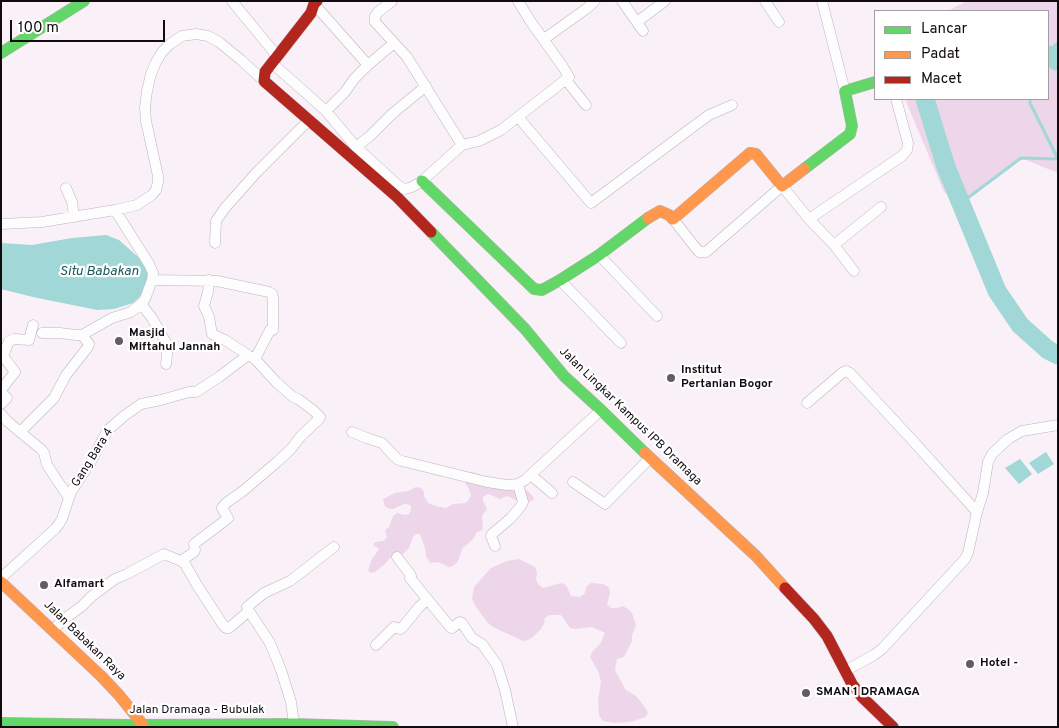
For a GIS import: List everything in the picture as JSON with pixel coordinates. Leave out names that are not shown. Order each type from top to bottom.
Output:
[{"type":"main road","points":[[1,54],[84,1]]},
{"type":"main road","points":[[264,81],[265,72],[311,14],[315,3]]},
{"type":"main road","name":"Jalan Lingkar Kampus IPB Dramaga","points":[[264,81],[396,196],[525,329],[564,376],[756,556],[814,619],[827,636],[852,684],[862,697],[892,727]]},
{"type":"main road","points":[[422,181],[534,289],[542,290],[599,255],[660,211],[669,215],[673,220],[750,153],[756,154],[782,186],[850,134],[852,126],[845,91],[874,82]]},
{"type":"main road","name":"Jalan Babakan Raya","points":[[1,582],[119,694],[136,725]]},
{"type":"main road","name":"Jalan Dramaga - Bubulak","points":[[1,723],[136,725],[294,724],[393,727]]},
{"type":"street","points":[[232,1],[274,60],[326,111],[356,147],[400,187],[405,189],[422,181],[462,145],[479,141],[501,130],[569,77],[518,1]]},
{"type":"street","points":[[392,1],[378,12],[375,16],[375,22],[407,57],[462,145]]},
{"type":"street","points":[[544,39],[595,1]]},
{"type":"street","points":[[622,1],[643,31]]},
{"type":"street","points":[[637,22],[665,1]]},
{"type":"street","points":[[765,1],[779,22]]},
{"type":"street","points":[[822,1],[845,91]]},
{"type":"street","points":[[315,3],[368,65]]},
{"type":"street","points":[[1,224],[42,222],[115,210],[138,205],[152,195],[156,190],[158,176],[148,134],[145,108],[147,91],[153,67],[162,52],[182,36],[196,34],[208,36],[219,42],[264,81]]},
{"type":"street","points":[[326,111],[345,92],[354,79],[394,43]]},
{"type":"street","points":[[566,80],[586,105]]},
{"type":"street","points":[[356,147],[426,86]]},
{"type":"street","points":[[809,219],[902,156],[907,150],[908,143],[896,100]]},
{"type":"street","points":[[518,117],[591,203],[709,115],[732,106]]},
{"type":"street","points":[[215,243],[215,226],[218,217],[256,173],[309,120]]},
{"type":"street","points":[[673,220],[699,252],[706,252],[782,186],[809,219],[834,245],[854,271]]},
{"type":"street","points":[[66,188],[72,202],[74,216]]},
{"type":"street","points":[[834,245],[880,207]]},
{"type":"street","points":[[42,333],[82,335],[112,318],[131,312],[142,304],[148,292],[153,273],[115,210]]},
{"type":"street","points":[[599,255],[657,316]]},
{"type":"street","name":"Gang Bara 4","points":[[1,578],[56,529],[62,519],[69,498],[108,430],[124,416],[145,403],[196,392],[252,357],[270,330],[272,330],[274,298],[269,292],[217,280],[152,280]]},
{"type":"street","points":[[181,561],[195,550],[194,544],[228,518],[222,508],[226,503],[277,462],[320,417],[302,401],[285,391],[252,357],[212,334],[209,317],[204,306],[209,280]]},
{"type":"street","points":[[560,280],[621,343]]},
{"type":"street","points":[[142,304],[168,346],[166,364]]},
{"type":"street","points":[[1,404],[7,398],[1,391],[16,372],[4,358],[3,353],[10,340],[29,340],[33,325]]},
{"type":"street","points":[[20,432],[54,398],[66,376],[88,347],[89,344],[82,335]]},
{"type":"street","points":[[807,404],[842,373],[846,371],[850,373],[977,512]]},
{"type":"street","points":[[352,432],[382,443],[397,459],[402,461],[487,482],[507,485],[518,484],[525,480],[602,410]]},
{"type":"street","points":[[1,414],[42,450],[46,465],[69,498]]},
{"type":"street","points":[[845,671],[882,649],[965,559],[984,493],[988,462],[992,454],[1008,439],[1022,431],[1058,425]]},
{"type":"street","points":[[573,482],[605,504],[650,458]]},
{"type":"street","points":[[531,475],[552,493]]},
{"type":"street","points":[[495,546],[492,534],[511,518],[523,502],[518,484]]},
{"type":"street","points":[[294,724],[291,702],[281,670],[270,643],[247,607],[264,593],[290,581],[334,547]]},
{"type":"street","points":[[53,630],[115,579],[164,554],[185,564],[196,585],[226,628],[229,628],[249,612]]},
{"type":"street","points":[[397,557],[410,574],[410,578],[451,628],[460,622],[462,623],[472,638],[485,648],[497,664],[513,727]]},
{"type":"street","points":[[376,645],[394,627],[402,628],[417,608],[428,600]]},
{"type":"shaded area","points":[[967,1],[1058,1],[1058,173],[1021,158],[961,203],[944,192],[905,100],[1049,100],[1049,10],[950,10]]},
{"type":"shaded area","points":[[472,472],[525,489],[534,498],[532,501],[525,502],[507,496],[500,499],[489,494],[483,497],[487,509],[482,516],[483,529],[477,532],[473,539],[462,549],[458,561],[453,566],[449,567],[438,562],[430,563],[420,534],[416,534],[409,548],[401,556],[390,558],[375,572],[371,573],[368,571],[372,559],[379,549],[373,545],[375,542],[384,541],[387,537],[385,530],[389,527],[393,516],[397,513],[409,514],[411,510],[411,506],[407,504],[390,509],[386,507],[383,499],[395,493],[408,491],[416,487],[421,488],[424,492],[428,503],[436,506],[446,508],[453,504],[466,503],[471,496],[462,478],[467,473]]},
{"type":"shaded area","points":[[519,559],[535,567],[536,579],[543,588],[561,583],[566,585],[571,596],[580,597],[591,583],[603,584],[609,587],[610,593],[607,604],[611,608],[623,606],[632,613],[636,625],[632,641],[624,657],[617,659],[615,670],[626,690],[636,696],[648,712],[646,717],[630,722],[614,723],[603,721],[599,716],[598,700],[601,682],[598,671],[590,657],[600,644],[605,633],[592,627],[570,628],[561,615],[550,615],[545,618],[541,629],[533,637],[523,641],[493,627],[487,622],[474,604],[472,598],[474,587],[491,568],[507,561]]},
{"type":"water","points":[[1058,41],[1058,69],[1055,71],[1049,68],[1049,46]]},
{"type":"water","name":"Situ Babakan","points":[[106,235],[119,240],[141,258],[148,271],[148,286],[133,303],[114,309],[97,310],[1,289],[1,243],[32,245],[72,238]]},
{"type":"water","points":[[1046,452],[1054,464],[1038,474],[1029,463]]},
{"type":"water","points":[[1020,459],[1032,474],[1019,484],[1005,468]]},
{"type":"waterway","points":[[925,100],[946,167],[997,291],[1020,325],[1048,350],[1058,355]]},
{"type":"waterway","points":[[1030,100],[1058,159]]},
{"type":"waterway","points":[[961,203],[1021,158],[1058,159]]},
{"type":"traffic: fast","points":[[1,53],[84,1]]},
{"type":"traffic: fast","points":[[804,169],[850,134],[852,126],[845,91],[874,82]]},
{"type":"traffic: fast","points":[[422,181],[534,289],[542,290],[560,280],[599,255],[648,218]]},
{"type":"traffic: fast","points":[[431,232],[525,329],[564,376],[645,453]]},
{"type":"traffic: fast","points":[[1,723],[132,725],[294,724],[393,727]]},
{"type":"traffic: slow","points":[[648,218],[660,211],[673,219],[750,153],[756,154],[782,186],[804,169]]},
{"type":"traffic: slow","points":[[645,453],[756,556],[785,588]]},
{"type":"traffic: slow","points":[[1,582],[101,676],[143,725]]},
{"type":"traffic: jam","points":[[317,1],[311,13],[265,72],[264,81],[396,196],[431,232]]},
{"type":"traffic: jam","points":[[785,588],[827,636],[852,684],[862,697],[893,727]]},
{"type":"place","name":"Masjid Miftahul Jannah","points":[[119,341]]},
{"type":"place","name":"Institut Pertanian Bogor","points":[[671,378]]},
{"type":"place","name":"Alfamart","points":[[44,585]]},
{"type":"place","name":"Hotel -","points":[[970,664]]},
{"type":"place","name":"SMAN 1 DRAMAGA","points":[[806,693]]}]
